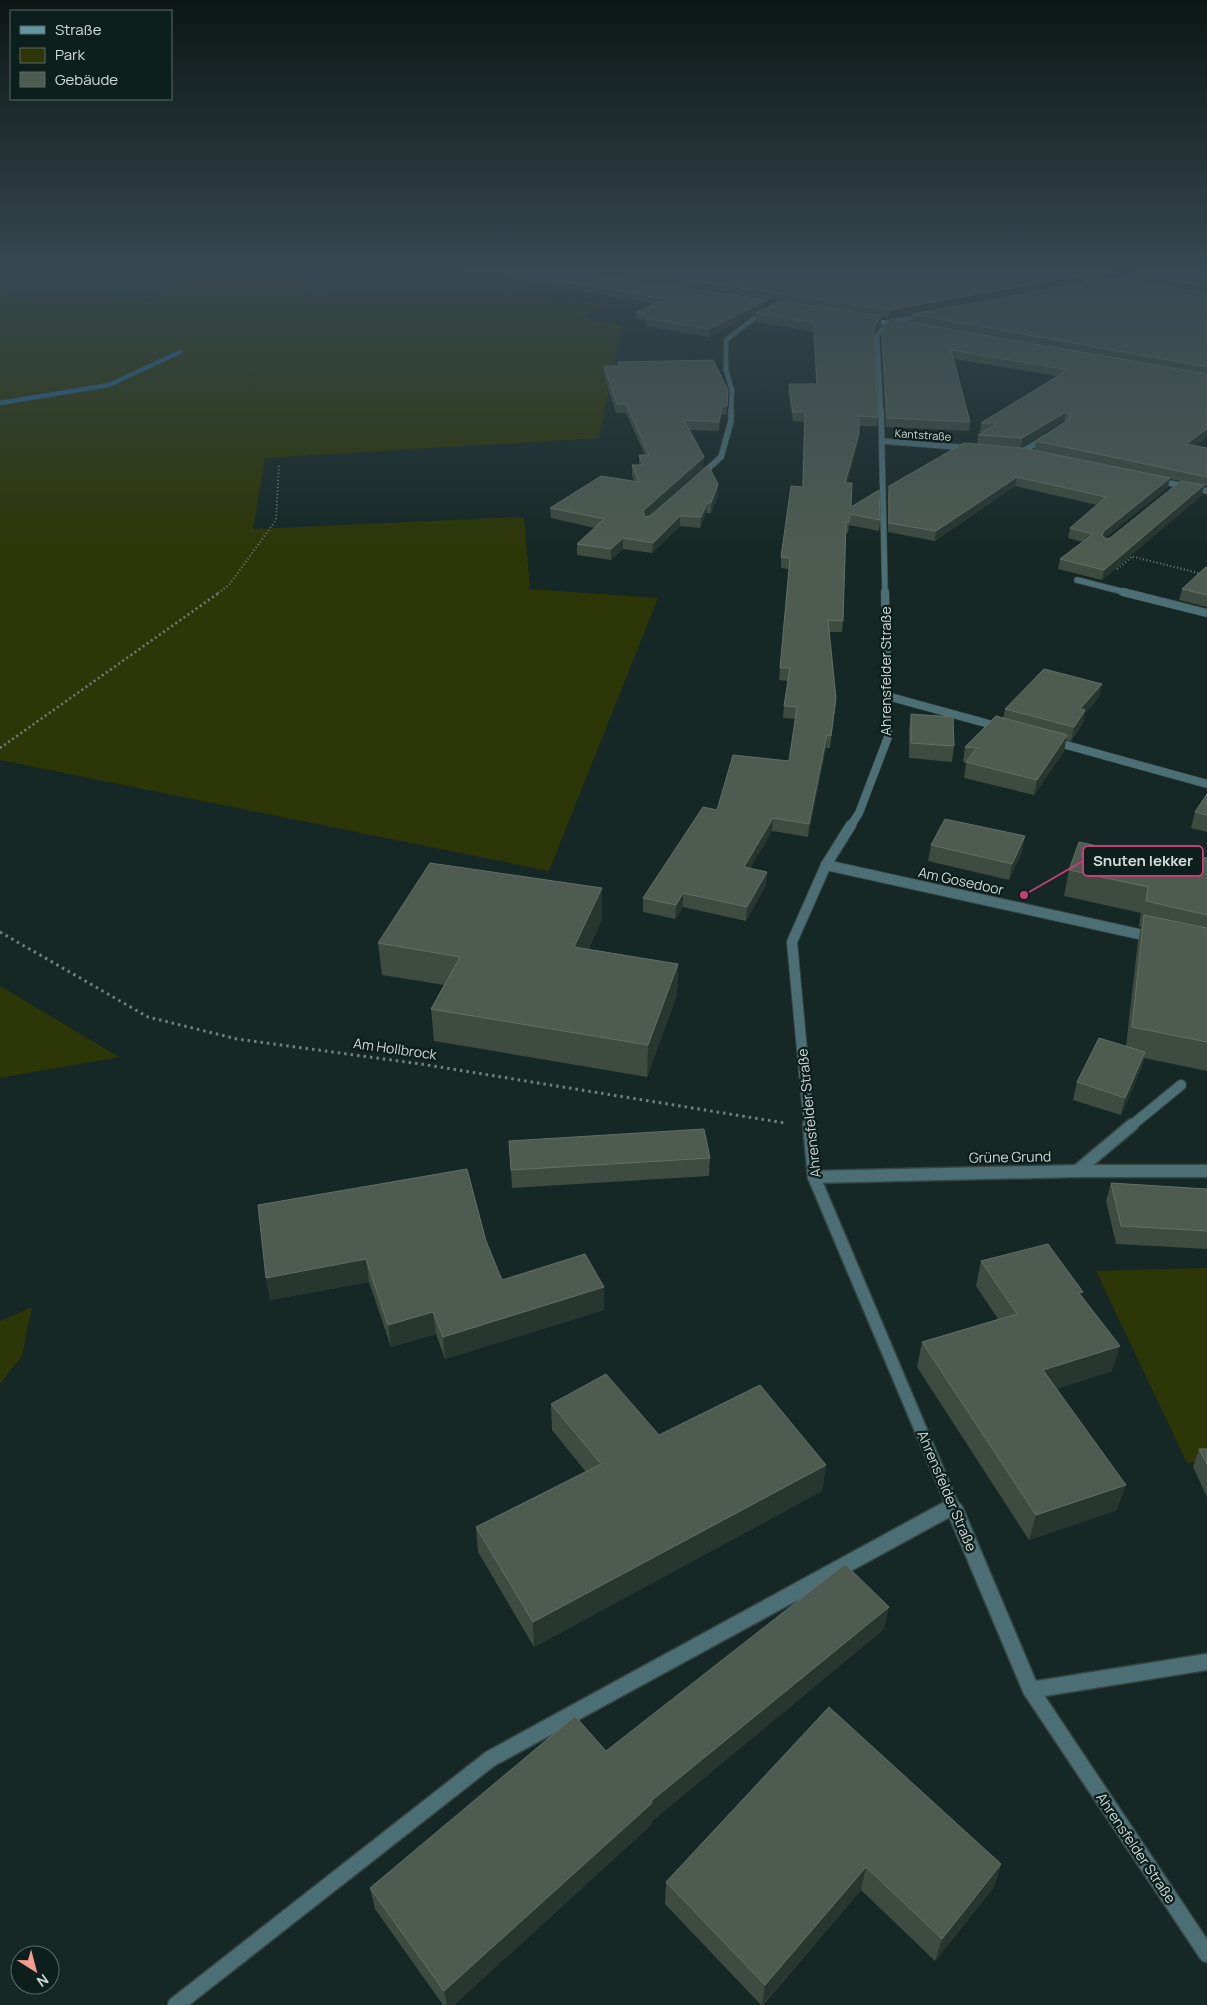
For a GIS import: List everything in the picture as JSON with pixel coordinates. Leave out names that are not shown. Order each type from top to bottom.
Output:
[{"type":"street","points":[[691,484],[721,457],[731,421],[732,390],[726,370],[726,363]]},
{"type":"street","name":"Ahrensfelder Straße","points":[[878,363],[882,441],[888,737],[859,814],[826,865],[792,942],[814,1177],[1031,1690],[1207,1954]]},
{"type":"street","points":[[1022,452],[1050,434]]},
{"type":"street","name":"Kantstraße","points":[[882,441],[972,448]]},
{"type":"street","points":[[1012,451],[1031,454]]},
{"type":"street","points":[[1148,479],[1207,491]]},
{"type":"street","points":[[1170,491],[1178,485]]},
{"type":"street","points":[[1077,580],[1207,613]]},
{"type":"street","points":[[887,696],[1010,730]]},
{"type":"street","points":[[1047,740],[1207,784]]},
{"type":"street","name":"Am Gosedoor","points":[[826,865],[1159,939]]},
{"type":"street","points":[[1077,1171],[1181,1085]]},
{"type":"street","name":"Grüne Grund","points":[[814,1177],[1077,1171],[1207,1171]]},
{"type":"street","points":[[176,2005],[490,1759],[954,1506]]},
{"type":"street","points":[[1031,1690],[1207,1662]]},
{"type":"path","points":[[0,748],[229,585],[276,520],[279,464]]},
{"type":"path","points":[[1123,553],[1132,557],[1207,575]]},
{"type":"path","name":"Am Hollbrock","points":[[0,932],[148,1017],[219,1035],[421,1064],[809,1127]]},
{"type":"green space","points":[[0,363],[614,363],[599,438],[265,458],[253,529],[524,517],[530,589],[658,598],[549,871],[0,760]]},
{"type":"green space","points":[[0,986],[119,1057],[0,1078]]},
{"type":"green space","points":[[1207,1268],[1207,1461],[1187,1463],[1096,1271]]},
{"type":"green space","points":[[32,1307],[22,1356],[0,1384],[0,1321]]},
{"type":"building","points":[[618,363],[714,363],[728,390],[727,406],[722,406],[719,422],[684,420],[704,457],[643,511],[645,517],[650,516],[708,465],[718,484],[711,503],[707,503],[701,517],[680,516],[653,543],[623,538],[611,549],[577,544],[604,519],[550,508],[601,476],[639,482],[632,465],[643,465],[639,455],[649,455],[626,404],[617,404],[604,366],[619,366]]},
{"type":"building","points":[[816,363],[876,363],[878,417],[859,416],[859,433],[845,483],[852,483],[851,507],[879,490],[880,520],[850,514],[849,522],[846,522],[843,621],[828,620],[836,698],[831,736],[827,735],[809,824],[773,818],[744,867],[767,872],[747,907],[683,893],[676,905],[643,898],[703,807],[717,810],[733,755],[789,761],[797,707],[784,706],[790,668],[780,668],[790,558],[781,557],[791,486],[803,487],[805,412],[793,412],[789,384],[817,384]]},
{"type":"building","points":[[884,363],[954,363],[970,422],[887,418]]},
{"type":"building","points":[[1025,363],[1141,363],[1207,374],[1207,429],[1186,444],[1207,448],[1207,477],[1036,441],[1068,420],[1070,415],[1066,412],[1022,438],[978,435],[998,423],[981,423],[1068,370]]},
{"type":"building","points":[[1182,363],[1207,363],[1207,367]]},
{"type":"building","points":[[964,443],[1023,448],[1170,478],[1104,531],[1102,535],[1106,539],[1110,538],[1181,481],[1204,485],[1104,570],[1060,559],[1093,534],[1070,528],[1106,497],[1017,477],[936,531],[889,523],[889,486]]},
{"type":"building","points":[[1207,566],[1207,595],[1182,589]]},
{"type":"building","points":[[1044,669],[1102,684],[1080,709],[1085,710],[1074,727],[1005,709]]},
{"type":"building","points":[[911,714],[953,717],[954,746],[911,743]]},
{"type":"building","points":[[996,716],[1067,735],[1037,780],[966,762],[977,748],[965,747]]},
{"type":"building","points":[[1207,794],[1207,815],[1195,812]]},
{"type":"building","points":[[945,819],[1025,836],[1012,864],[931,845]]},
{"type":"building","points":[[1079,842],[1187,865],[1191,855],[1207,858],[1207,915],[1146,901],[1148,887],[1069,870]]},
{"type":"building","points":[[430,863],[602,888],[574,947],[678,964],[648,1045],[431,1009],[460,957],[378,943]]},
{"type":"building","points":[[1144,915],[1207,928],[1207,1042],[1132,1027]]},
{"type":"building","points":[[1099,1038],[1145,1052],[1125,1098],[1077,1082]]},
{"type":"building","points":[[704,1129],[710,1158],[511,1170],[509,1141]]},
{"type":"building","points":[[467,1169],[486,1241],[502,1280],[585,1254],[604,1287],[443,1337],[433,1312],[388,1325],[366,1259],[266,1278],[258,1205]]},
{"type":"building","points":[[1111,1183],[1207,1189],[1207,1231],[1121,1226]]},
{"type":"building","points":[[1048,1244],[1083,1292],[1079,1293],[1120,1346],[1043,1370],[1126,1485],[1036,1515],[922,1342],[1017,1314],[981,1261]]},
{"type":"building","points":[[606,1374],[659,1435],[760,1385],[826,1465],[533,1622],[476,1527],[601,1464],[551,1404]]},
{"type":"building","points":[[1199,1449],[1207,1449],[1207,1464]]},
{"type":"building","points":[[845,1564],[889,1607],[651,1801],[652,1803],[444,1991],[370,1888],[575,1716],[606,1751]]},
{"type":"building","points":[[829,1707],[1001,1864],[942,1939],[866,1867],[765,1985],[666,1882]]},
{"type":"waterway","points":[[0,403],[109,385],[157,363]]},
{"type":"place","name":"Snuten lekker","points":[[1024,895]]}]
